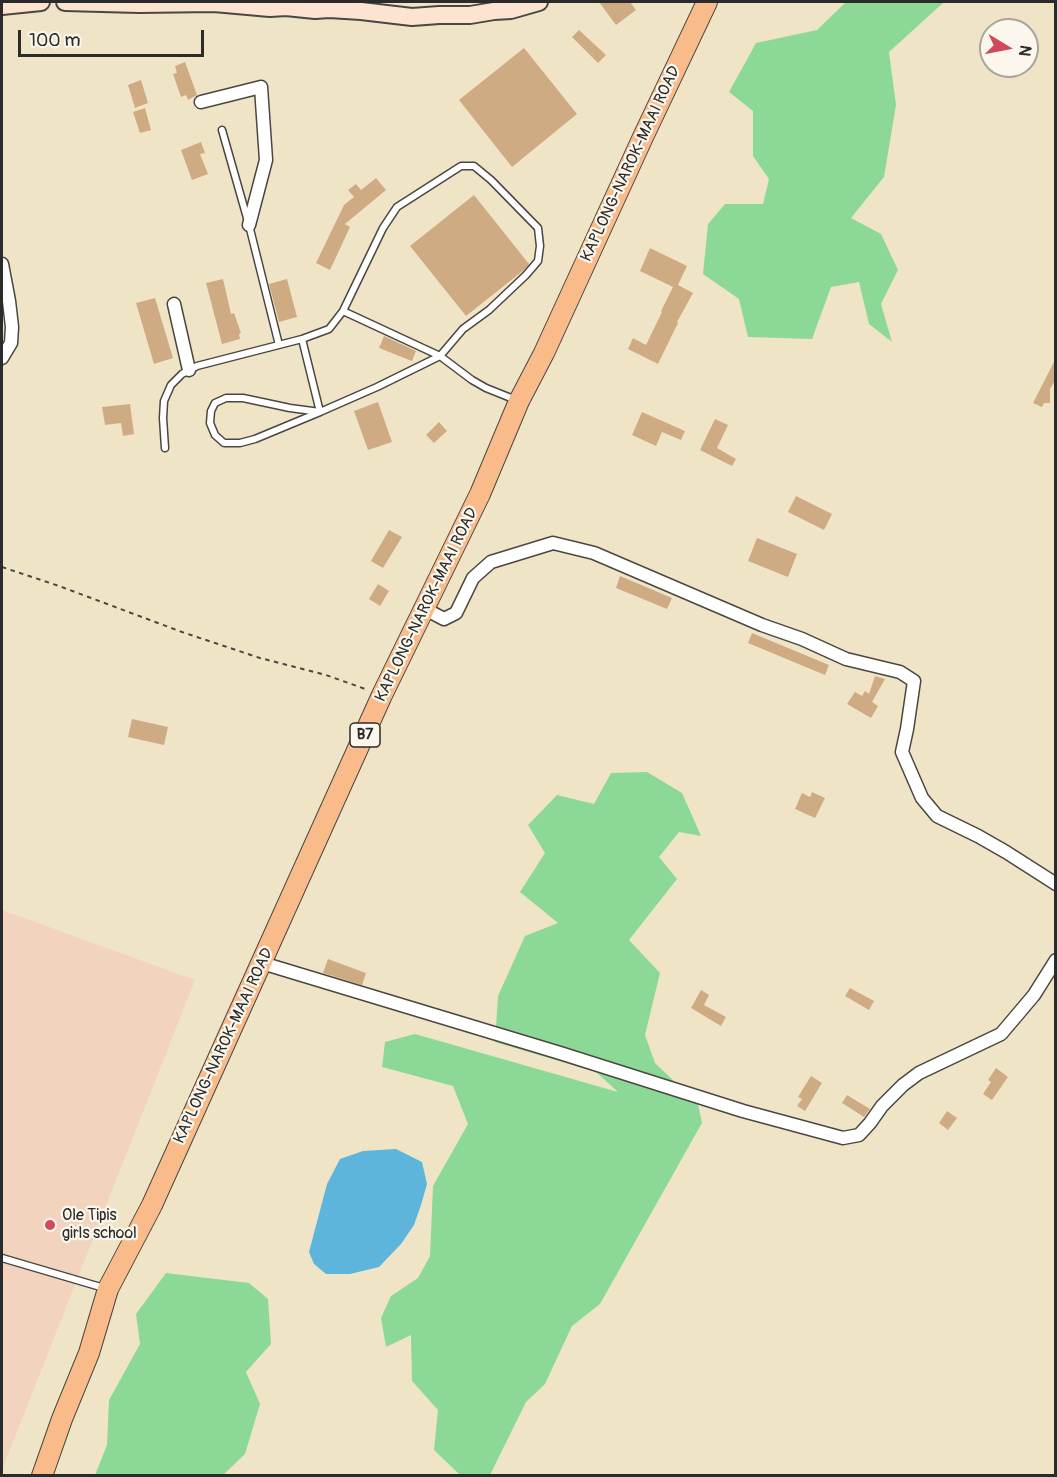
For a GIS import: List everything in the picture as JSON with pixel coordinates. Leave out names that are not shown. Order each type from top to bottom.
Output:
[{"type":"highway","name":"KAPLONG-NAROK-MAAI ROAD","points":[[42,1476],[89,1353],[108,1289],[152,1205],[382,695],[480,494],[519,401],[558,324],[706,2]]},
{"type":"main road","points":[[2,6],[40,2]]},
{"type":"main road","points":[[64,2],[214,3],[270,8],[286,4],[315,10],[361,10],[412,17],[470,15],[510,10],[539,2]]},
{"type":"street","points":[[201,102],[261,87],[266,160],[249,225]]},
{"type":"street","points":[[2,264],[12,327],[10,343],[2,358]]},
{"type":"street","points":[[174,304],[189,370]]},
{"type":"street","points":[[425,609],[444,619],[456,613],[473,578],[491,562],[553,543],[594,553],[846,659],[900,672],[914,681],[902,752],[922,798],[937,816],[1006,852],[1056,885]]},
{"type":"street","points":[[262,963],[560,1053],[743,1112],[843,1138],[859,1135],[882,1106],[919,1073],[1001,1034],[1034,995],[1056,960]]},
{"type":"lane","points":[[222,130],[279,345]]},
{"type":"lane","points":[[165,448],[164,401],[171,385],[182,374],[197,366],[302,339],[329,329],[343,311],[383,228],[397,207],[461,166],[474,166],[538,228],[540,246],[538,261],[526,275],[489,310],[463,329],[440,356],[377,387],[320,412],[255,439],[240,443],[224,442],[215,435],[210,423],[211,411],[215,403],[226,398],[320,412]]},
{"type":"lane","points":[[343,311],[440,356],[486,388],[519,401]]},
{"type":"lane","points":[[302,339],[320,412]]},
{"type":"lane","points":[[2,1258],[108,1289]]},
{"type":"path","points":[[2,567],[193,636],[260,658],[326,675],[382,695]]},
{"type":"shaded area","name":"Ole Tipis girls school","points":[[2,910],[195,980],[2,1470]]},
{"type":"green space","points":[[846,2],[943,2],[889,52],[896,105],[884,177],[851,218],[881,234],[898,270],[881,304],[892,342],[869,324],[859,282],[831,287],[812,339],[748,337],[739,299],[703,274],[708,224],[725,204],[763,204],[769,179],[753,156],[753,111],[729,92],[756,43],[817,30]]},
{"type":"green space","points":[[647,772],[682,793],[701,836],[679,832],[659,857],[677,879],[629,940],[660,973],[645,1035],[655,1063],[698,1104],[702,1123],[600,1304],[572,1326],[545,1384],[526,1402],[490,1475],[460,1475],[434,1450],[438,1410],[412,1381],[411,1335],[386,1347],[381,1318],[391,1296],[418,1278],[430,1256],[433,1186],[468,1124],[453,1086],[382,1067],[385,1042],[415,1034],[618,1092],[596,1072],[495,1042],[498,996],[525,936],[558,923],[520,892],[545,853],[528,825],[557,795],[594,804],[611,773]]},
{"type":"green space","points":[[166,1273],[249,1283],[268,1299],[271,1344],[246,1372],[260,1404],[245,1454],[223,1475],[95,1475],[107,1445],[109,1400],[140,1344],[136,1314]]},
{"type":"water","points":[[396,1149],[422,1162],[427,1184],[414,1225],[401,1244],[379,1267],[350,1274],[326,1274],[314,1264],[309,1252],[327,1184],[340,1159],[363,1151]]},
{"type":"building","points":[[599,2],[630,2],[636,10],[616,25]]},
{"type":"building","points":[[579,30],[606,55],[598,63],[572,37]]},
{"type":"building","points":[[524,48],[577,114],[512,167],[459,100]]},
{"type":"building","points":[[185,62],[197,95],[188,100],[186,95],[181,97],[173,74],[177,73],[175,66]]},
{"type":"building","points":[[141,80],[148,103],[135,108],[128,85]]},
{"type":"building","points":[[145,108],[151,130],[140,133],[133,112]]},
{"type":"building","points":[[201,142],[205,153],[200,154],[208,174],[192,180],[181,150]]},
{"type":"building","points":[[376,178],[386,190],[345,224],[350,227],[330,270],[316,263],[344,205],[354,197],[348,190],[356,184],[361,190]]},
{"type":"building","points":[[474,195],[529,264],[466,316],[410,246]]},
{"type":"building","points":[[650,248],[687,266],[678,285],[693,293],[658,364],[628,349],[633,338],[646,345],[673,287],[640,271]]},
{"type":"building","points":[[223,279],[231,314],[234,313],[241,333],[239,334],[240,339],[222,344],[206,283]]},
{"type":"building","points":[[287,279],[297,317],[279,322],[269,284]]},
{"type":"building","points":[[155,298],[173,358],[154,364],[136,303]]},
{"type":"building","points":[[384,336],[416,351],[412,361],[379,348]]},
{"type":"building","points":[[1056,358],[1056,379],[1050,389],[1050,403],[1044,403],[1042,407],[1033,403]]},
{"type":"building","points":[[378,402],[392,442],[368,450],[354,411]]},
{"type":"building","points":[[130,404],[134,434],[123,436],[121,423],[105,425],[102,407]]},
{"type":"building","points":[[642,412],[685,431],[681,440],[662,432],[656,446],[632,435]]},
{"type":"building","points":[[715,419],[728,425],[717,448],[736,459],[732,466],[700,450]]},
{"type":"building","points":[[439,422],[447,431],[434,443],[426,435]]},
{"type":"building","points":[[796,496],[832,514],[824,530],[788,512]]},
{"type":"building","points":[[389,530],[402,537],[383,568],[371,561]]},
{"type":"building","points":[[757,538],[797,554],[788,577],[748,561]]},
{"type":"building","points":[[620,576],[672,598],[667,609],[616,588]]},
{"type":"building","points":[[378,584],[389,591],[380,606],[369,599]]},
{"type":"building","points":[[752,633],[829,665],[825,675],[748,643]]},
{"type":"building","points":[[875,676],[885,679],[872,702],[878,706],[871,718],[847,704],[855,692],[862,696],[865,691],[869,694]]},
{"type":"building","points":[[132,719],[168,727],[164,745],[128,737]]},
{"type":"building","points":[[812,792],[825,798],[815,818],[795,809],[802,793],[810,797]]},
{"type":"building","points":[[328,959],[366,973],[362,985],[323,973]]},
{"type":"building","points":[[850,988],[874,1001],[869,1010],[845,996]]},
{"type":"building","points":[[701,990],[709,995],[704,1005],[726,1017],[721,1026],[691,1008]]},
{"type":"building","points":[[996,1068],[1008,1077],[992,1100],[983,1094]]},
{"type":"building","points":[[811,1076],[822,1083],[805,1111],[797,1106],[802,1099],[798,1097]]},
{"type":"building","points":[[847,1095],[870,1109],[864,1117],[842,1103]]},
{"type":"building","points":[[947,1111],[957,1118],[948,1130],[939,1123]]},
{"type":"place","name":"Ole Tipis girls school","points":[[50,1225]]}]
